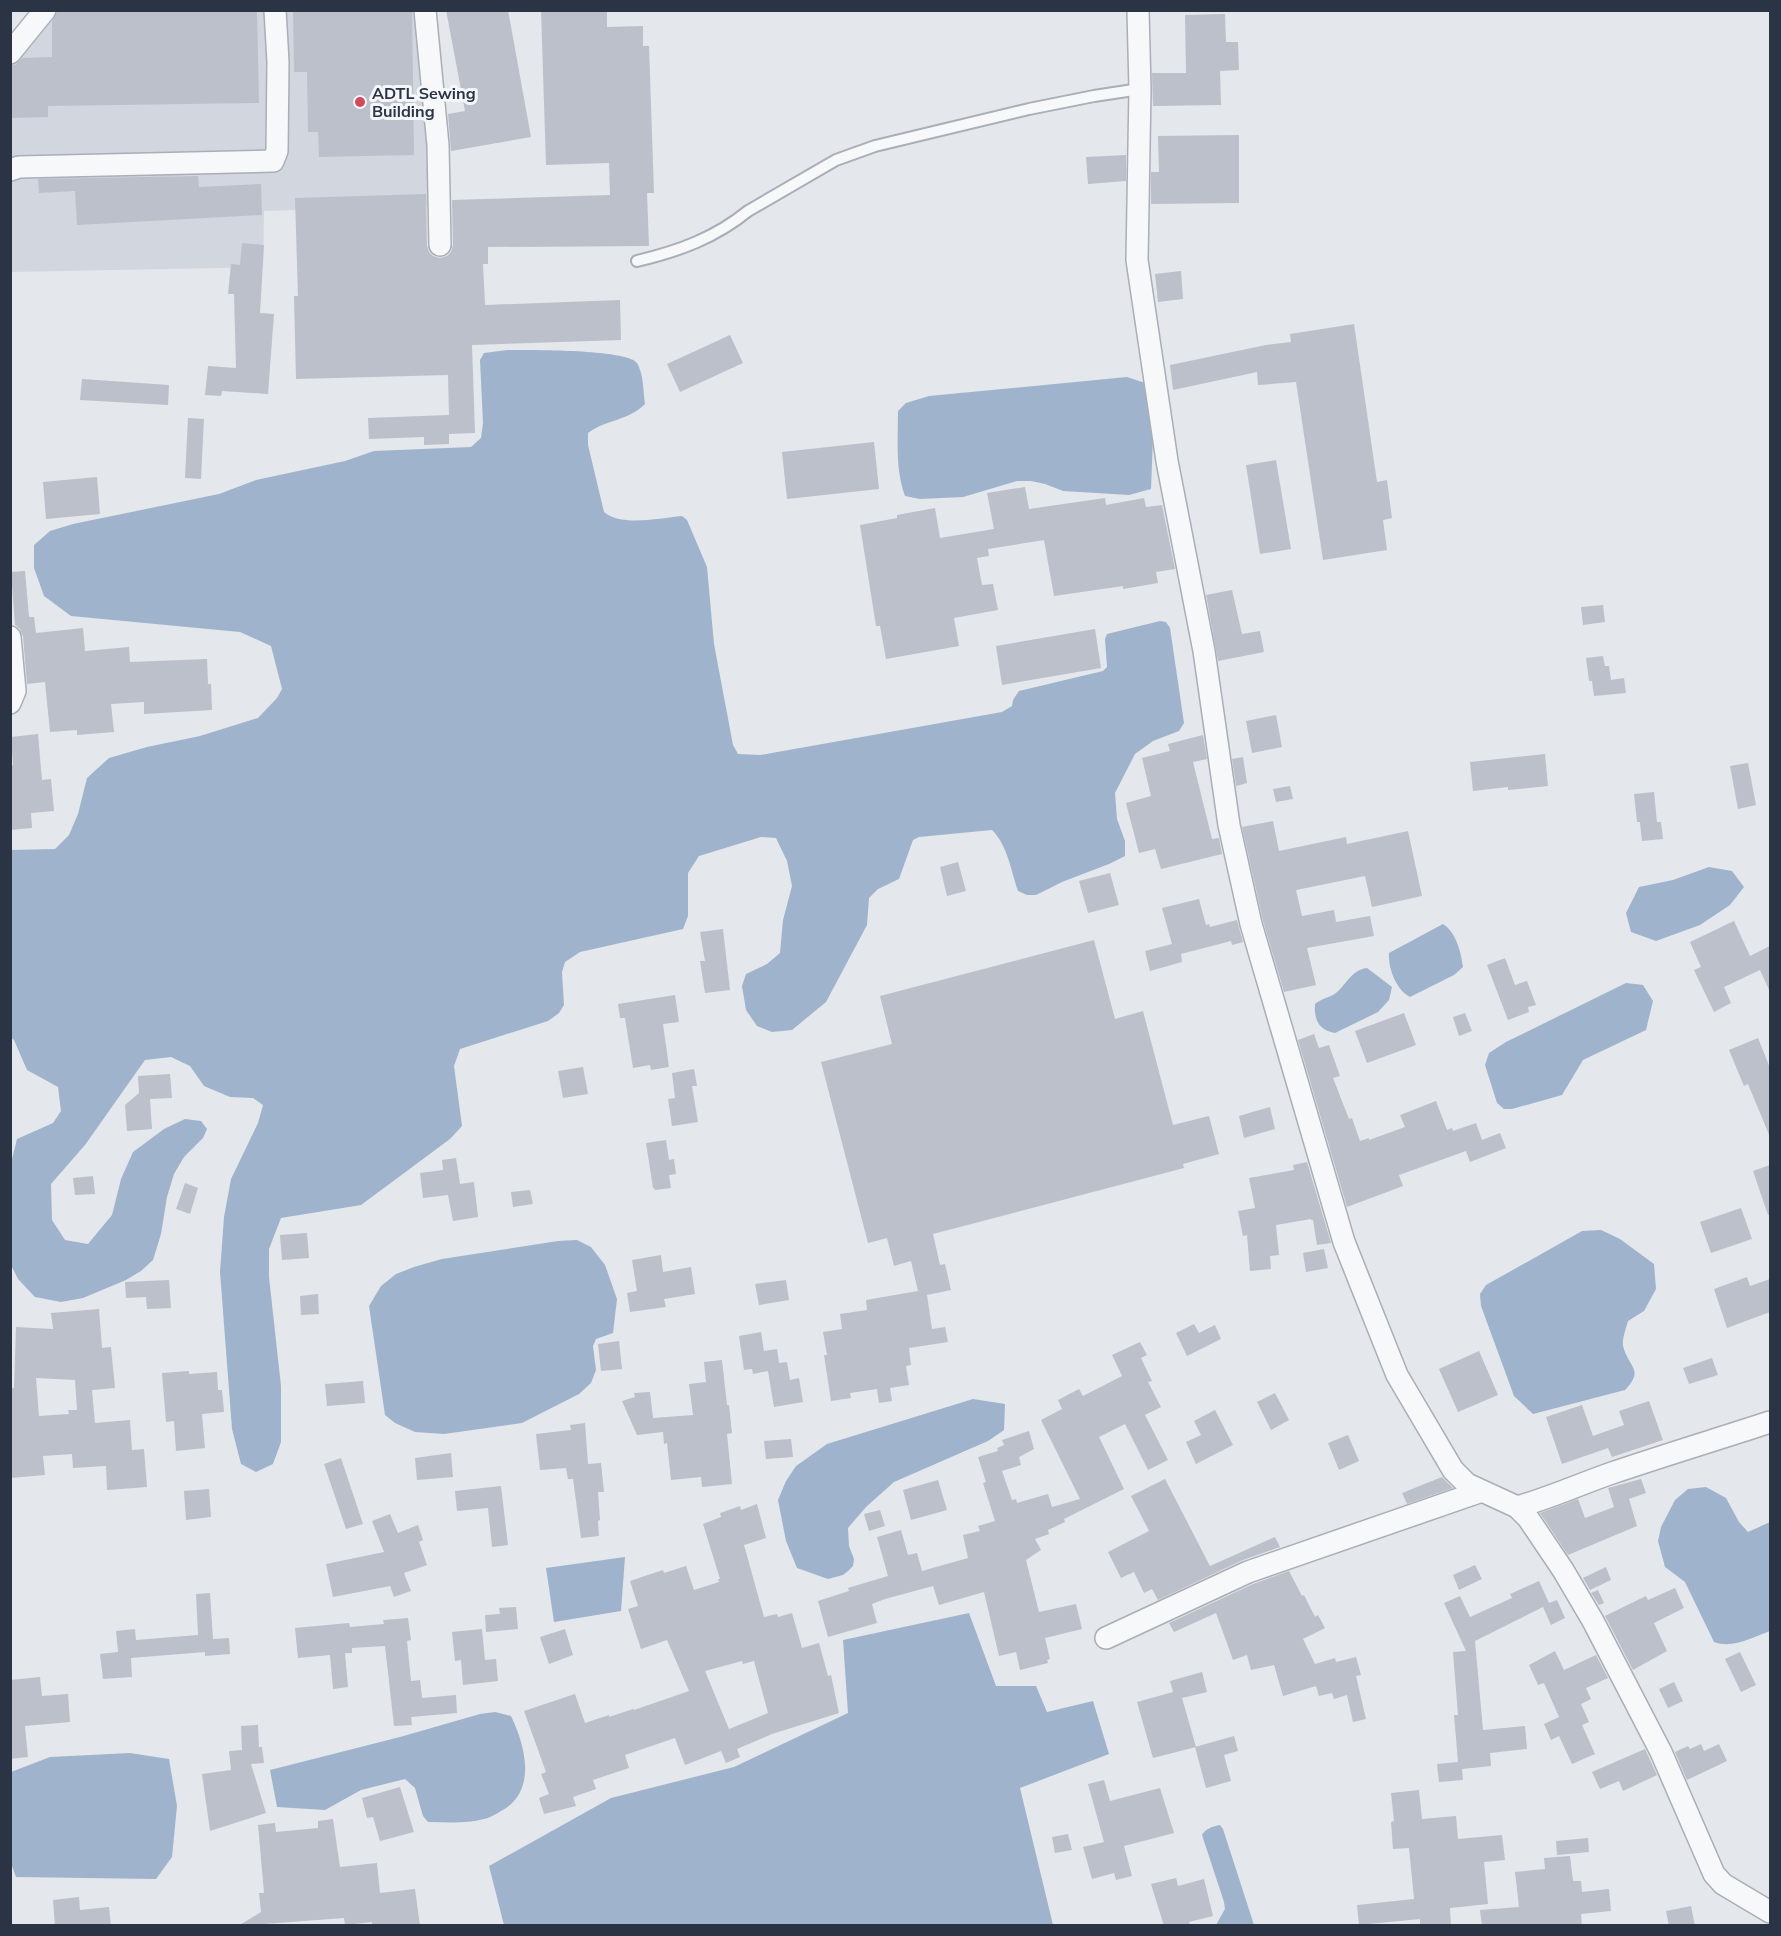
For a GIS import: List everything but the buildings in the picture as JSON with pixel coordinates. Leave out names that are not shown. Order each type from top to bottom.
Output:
[{"type":"street","points":[[10,53],[45,10]]},
{"type":"street","points":[[10,170],[19,167],[273,161],[276,151],[278,62],[275,10]]},
{"type":"street","points":[[425,10],[438,145],[440,246]]},
{"type":"street","points":[[1138,10],[1140,89],[1137,260],[1167,461],[1204,651],[1229,825],[1251,924],[1344,1242],[1397,1375],[1454,1470],[1467,1484],[1517,1507],[1528,1518],[1558,1561],[1593,1621],[1660,1752],[1714,1874],[1723,1884],[1770,1912]]},
{"type":"street","points":[[10,637],[15,691],[10,703]]},
{"type":"street","points":[[1517,1507],[1644,1462],[1770,1422]]},
{"type":"street","points":[[1106,1638],[1248,1572],[1482,1491]]},
{"type":"lane","points":[[637,261],[682,249],[706,239],[748,211],[836,160],[875,146],[1029,109],[1140,89]]},
{"type":"shaded area","points":[[50,11],[427,11],[434,206],[264,211],[263,267],[11,272],[11,65]]},
{"type":"water","points":[[507,350],[597,353],[629,358],[637,363],[642,378],[645,404],[632,414],[595,428],[588,433],[588,445],[604,512],[611,517],[630,520],[682,516],[687,520],[707,567],[714,644],[733,745],[738,754],[760,755],[1002,712],[1012,706],[1019,691],[1103,671],[1107,667],[1105,639],[1107,634],[1160,621],[1166,622],[1170,628],[1184,723],[1179,731],[1153,741],[1135,754],[1115,793],[1117,819],[1125,841],[1125,856],[1109,864],[1062,882],[1036,895],[1027,895],[1018,891],[1002,843],[992,830],[919,837],[913,840],[899,879],[878,889],[869,898],[867,925],[826,1002],[792,1030],[772,1032],[757,1026],[746,1010],[742,986],[746,974],[767,964],[780,953],[783,920],[792,886],[787,861],[776,838],[761,837],[699,856],[688,873],[688,916],[683,929],[580,952],[565,962],[562,972],[564,1005],[559,1013],[548,1021],[460,1049],[454,1066],[462,1126],[450,1139],[361,1205],[281,1218],[269,1249],[269,1277],[281,1386],[281,1442],[273,1464],[256,1472],[241,1464],[232,1429],[220,1272],[224,1217],[231,1179],[258,1123],[263,1105],[253,1098],[230,1097],[204,1086],[190,1066],[171,1057],[145,1060],[85,1145],[51,1184],[52,1220],[65,1240],[88,1244],[112,1215],[121,1179],[133,1152],[164,1129],[185,1119],[201,1121],[207,1129],[203,1138],[184,1157],[174,1174],[153,1260],[126,1280],[83,1298],[61,1302],[35,1297],[18,1279],[11,1265],[12,1159],[17,1139],[53,1123],[61,1111],[58,1087],[27,1070],[11,1038],[10,850],[55,849],[69,835],[78,814],[87,778],[109,758],[200,736],[258,718],[277,698],[282,689],[271,646],[240,632],[71,616],[44,596],[34,568],[34,545],[50,531],[73,524],[219,494],[256,480],[345,461],[374,451],[471,447],[481,438],[483,423],[480,360],[484,353]]},
{"type":"water","points":[[1127,377],[1148,384],[1154,411],[1151,489],[1129,495],[1063,491],[1045,484],[1017,481],[963,497],[920,499],[905,496],[898,465],[898,411],[906,403],[929,396]]},
{"type":"water","points":[[1709,867],[1732,871],[1744,887],[1730,905],[1700,925],[1656,941],[1631,932],[1626,913],[1639,887],[1673,880]]},
{"type":"water","points":[[1443,924],[1455,937],[1463,967],[1454,975],[1410,997],[1405,994],[1394,978],[1389,953]]},
{"type":"water","points":[[1367,968],[1392,987],[1389,1000],[1378,1012],[1335,1033],[1329,1032],[1316,1019],[1315,1004],[1337,992],[1356,972]]},
{"type":"water","points":[[1626,983],[1643,985],[1653,1001],[1646,1030],[1583,1060],[1562,1095],[1512,1109],[1504,1109],[1497,1103],[1485,1065],[1489,1053],[1506,1042]]},
{"type":"water","points":[[1601,1230],[1620,1239],[1654,1264],[1656,1289],[1644,1311],[1628,1321],[1624,1337],[1623,1346],[1633,1368],[1634,1377],[1625,1390],[1533,1414],[1514,1396],[1481,1306],[1480,1294],[1486,1285],[1582,1231]]},
{"type":"water","points":[[577,1240],[591,1247],[605,1265],[617,1299],[613,1333],[596,1339],[593,1346],[596,1370],[591,1383],[579,1394],[522,1423],[444,1434],[415,1432],[395,1423],[385,1415],[369,1306],[381,1286],[396,1274],[442,1259]]},
{"type":"water","points":[[973,1399],[1005,1404],[1004,1430],[988,1441],[894,1482],[866,1507],[848,1528],[849,1546],[854,1559],[853,1566],[843,1575],[828,1579],[797,1568],[786,1541],[778,1500],[786,1481],[796,1466],[827,1444]]},
{"type":"water","points":[[1706,1487],[1726,1498],[1739,1522],[1748,1532],[1770,1522],[1770,1631],[1736,1643],[1714,1642],[1685,1582],[1665,1567],[1658,1541],[1661,1527],[1675,1500],[1688,1489]]},
{"type":"water","points":[[625,1557],[621,1611],[554,1622],[546,1568]]},
{"type":"water","points":[[969,1613],[996,1686],[1036,1686],[1047,1712],[1093,1701],[1109,1754],[1020,1788],[1053,1925],[504,1925],[489,1866],[611,1798],[734,1767],[848,1713],[843,1640]]},
{"type":"water","points":[[495,1712],[511,1716],[521,1741],[525,1768],[520,1792],[512,1803],[491,1817],[470,1822],[428,1822],[423,1816],[415,1788],[405,1779],[361,1790],[325,1810],[277,1807],[270,1770],[480,1714]]},
{"type":"water","points":[[130,1753],[169,1759],[177,1806],[172,1857],[156,1879],[16,1877],[11,1863],[11,1772],[50,1757]]},
{"type":"water","points":[[1220,1825],[1254,1925],[1216,1925],[1225,1909],[1224,1902],[1202,1835],[1210,1828]]},
{"type":"place","name":"ADTL Sewing Building","points":[[360,102]]}]
